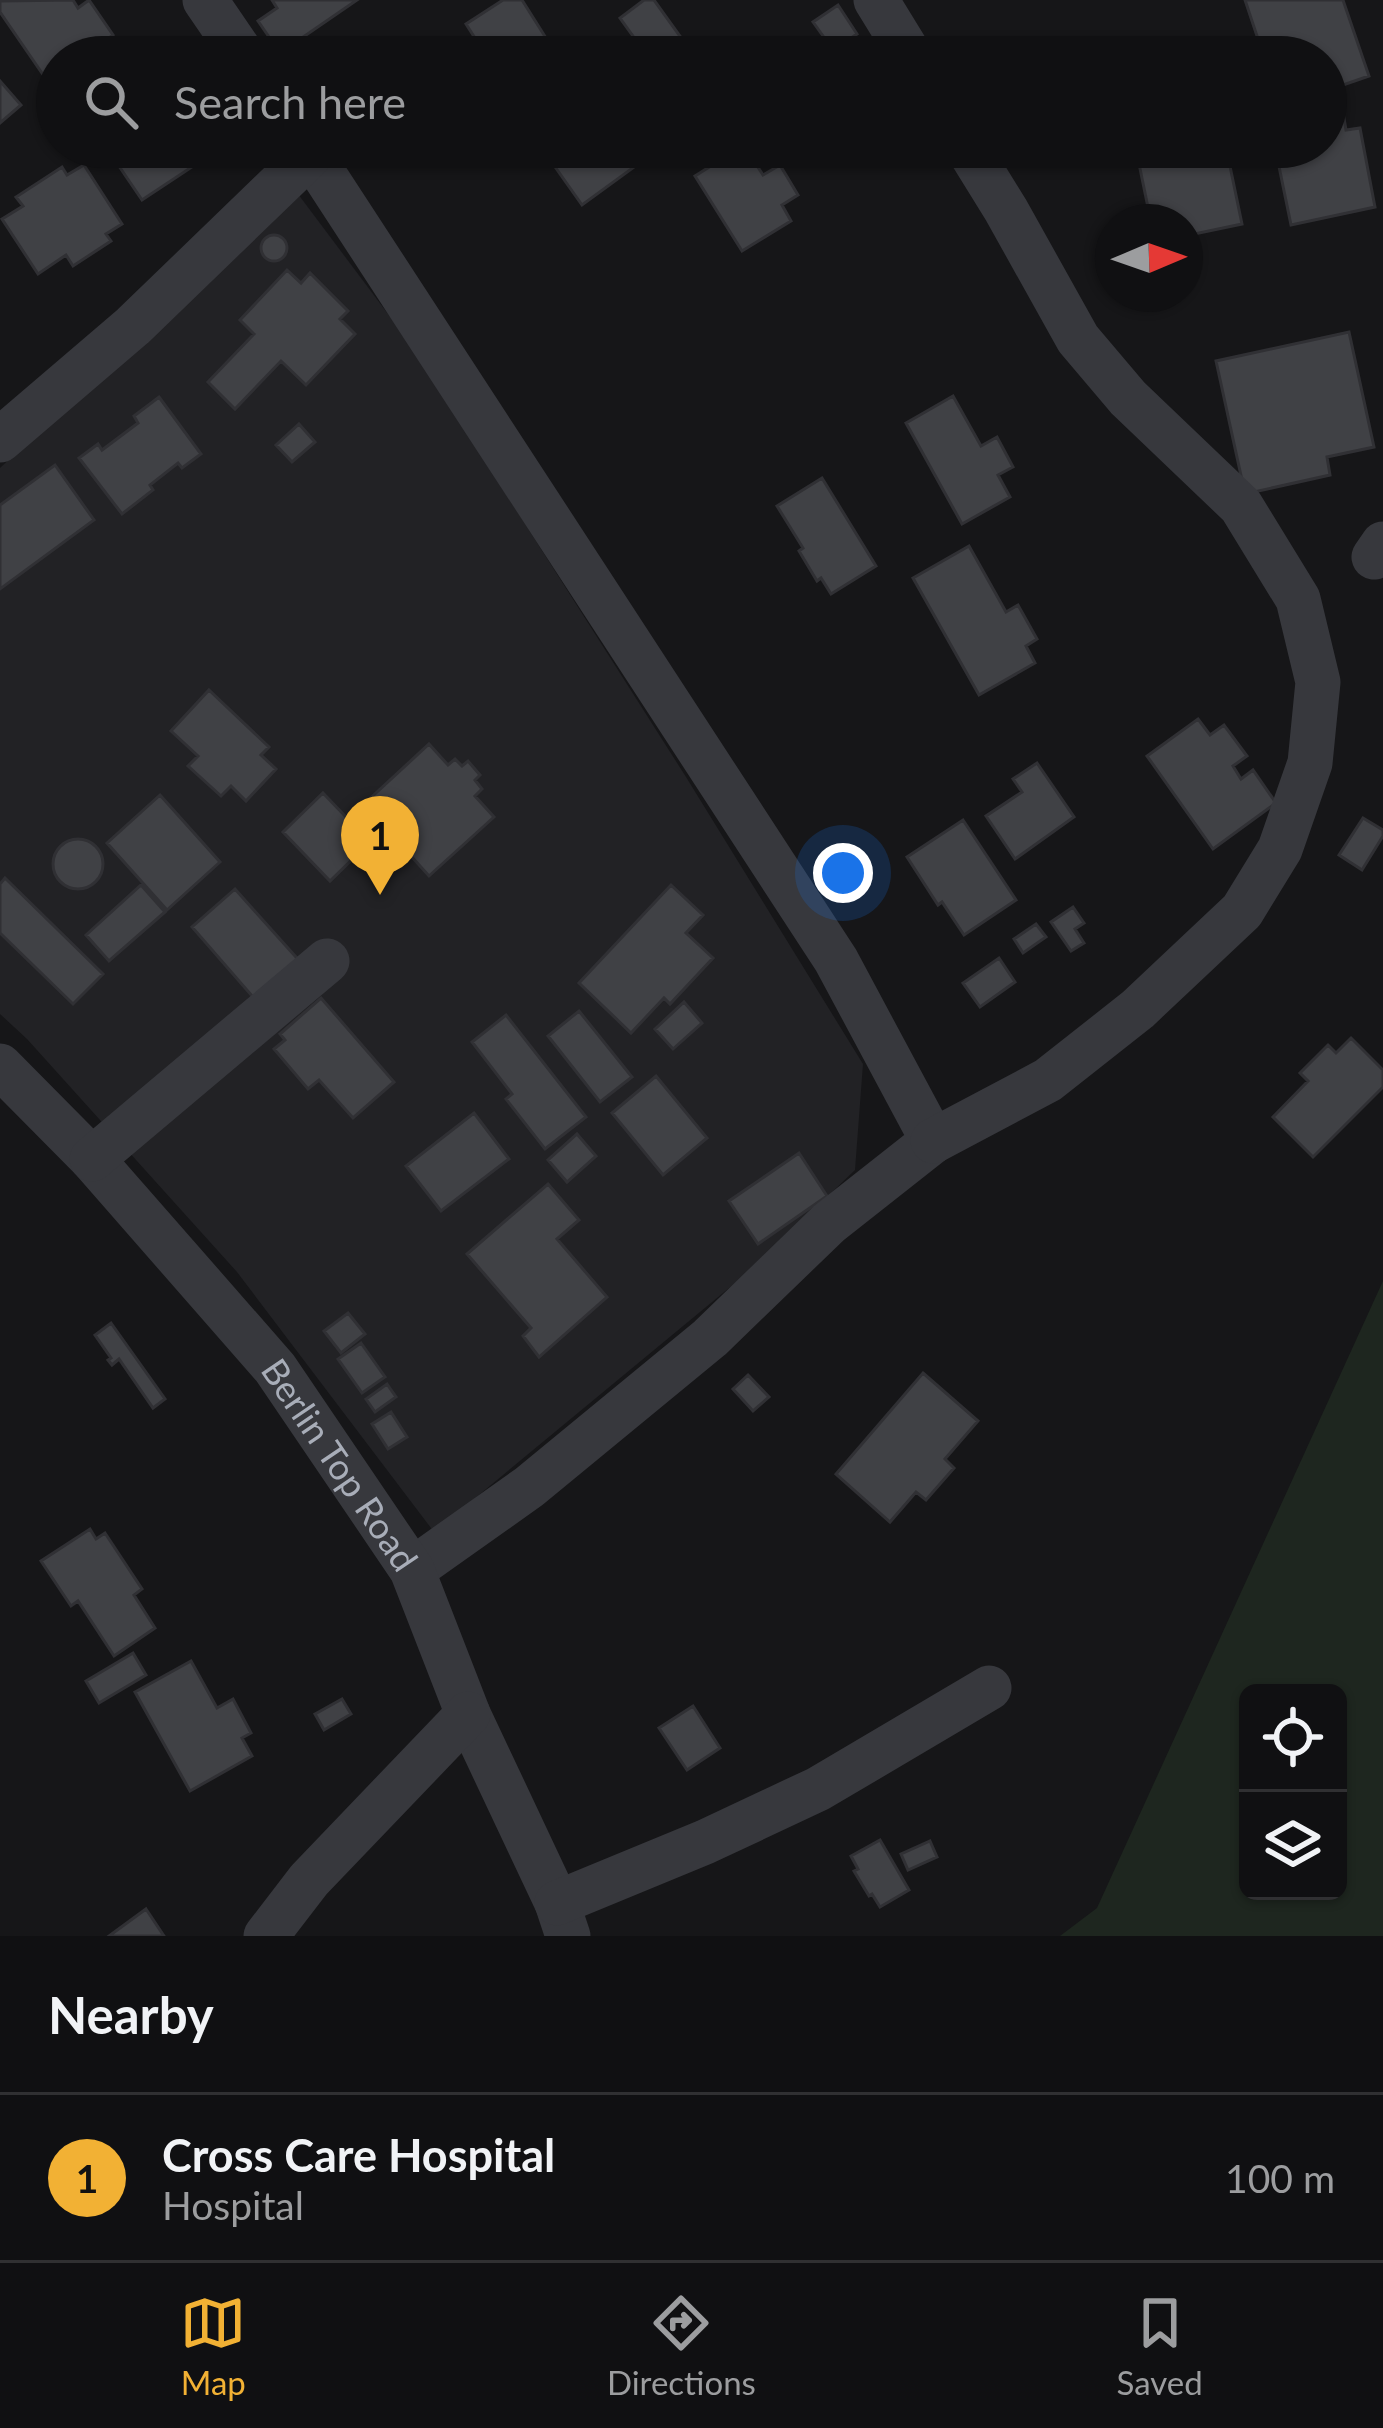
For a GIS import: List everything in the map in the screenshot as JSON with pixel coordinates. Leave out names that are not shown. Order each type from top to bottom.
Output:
[{"type":"street","points":[[206,0],[230,36]]},
{"type":"street","points":[[876,0],[898,36]]},
{"type":"street","points":[[0,440],[133,326],[291,168]]},
{"type":"street","points":[[319,168],[836,960],[933,1142]]},
{"type":"street","points":[[412,1570],[530,1487],[710,1338],[830,1223],[933,1142],[1048,1081],[1138,1009],[1242,911],[1280,849],[1310,763],[1318,682],[1298,599],[1241,506],[1128,398],[1078,339],[980,168]]},
{"type":"street","points":[[92,1159],[327,961]]},
{"type":"street","name":"Berlin Top Road","points":[[0,1066],[92,1159],[275,1368],[412,1570],[468,1714],[562,1919]]},
{"type":"street","points":[[562,1919],[705,1842],[818,1789],[989,1688]]},
{"type":"street","points":[[266,1936],[309,1880],[468,1714]]},
{"type":"shaded area","points":[[295,190],[412,346],[863,1064],[855,1170],[752,1269],[434,1532],[237,1272],[0,1014],[0,468]]},
{"type":"shaded area","points":[[1383,1281],[1383,1936],[1060,1936],[1097,1908]]},
{"type":"building","points":[[73,0],[78,8],[89,0],[113,35],[36,36],[36,64],[0,12],[0,1]]},
{"type":"building","points":[[272,0],[357,0],[305,36],[268,36],[258,21],[277,8]]},
{"type":"building","points":[[503,0],[522,0],[545,36],[474,36],[466,24]]},
{"type":"building","points":[[644,0],[654,0],[680,36],[633,36],[620,18]]},
{"type":"building","points":[[1245,0],[1343,0],[1369,76],[1347,84],[1347,36],[1257,36]]},
{"type":"building","points":[[838,5],[857,34],[823,36],[813,22]]},
{"type":"building","points":[[0,81],[21,105],[0,123]]},
{"type":"building","points":[[1360,128],[1375,207],[1291,225],[1279,168],[1347,168],[1347,130]]},
{"type":"building","points":[[60,168],[67,175],[86,168],[122,224],[106,234],[111,241],[73,266],[66,255],[38,274],[2,219],[23,206],[16,197]]},
{"type":"building","points":[[120,168],[190,168],[142,200]]},
{"type":"building","points":[[556,168],[633,168],[582,205]]},
{"type":"building","points":[[708,168],[758,168],[763,175],[782,168],[798,195],[782,205],[791,221],[742,251],[695,176]]},
{"type":"building","points":[[1140,168],[1230,168],[1242,224],[1203,232],[1203,204],[1147,204]]},
{"type":"building","points":[[274,235],[287,248],[274,261],[261,248]]},
{"type":"building","points":[[287,270],[301,283],[310,273],[348,311],[340,319],[355,334],[306,385],[281,361],[235,409],[208,382],[254,334],[240,320]]},
{"type":"building","points":[[1349,332],[1374,447],[1327,457],[1330,475],[1245,494],[1216,361]]},
{"type":"building","points":[[953,396],[981,446],[997,437],[1013,467],[998,475],[1010,497],[962,524],[906,423]]},
{"type":"building","points":[[159,397],[201,454],[182,468],[178,463],[122,514],[79,458],[98,444],[102,450],[138,423],[134,416]]},
{"type":"building","points":[[299,424],[315,442],[292,462],[276,445]]},
{"type":"building","points":[[55,465],[94,520],[0,589],[0,505]]},
{"type":"building","points":[[822,478],[876,566],[831,594],[821,578],[817,581],[777,506]]},
{"type":"building","points":[[969,546],[1006,612],[1018,605],[1037,639],[1026,646],[1035,663],[979,695],[913,578]]},
{"type":"building","points":[[209,690],[269,747],[261,755],[276,769],[246,801],[231,786],[221,796],[188,766],[198,756],[171,731]]},
{"type":"building","points":[[1198,719],[1210,735],[1224,725],[1247,756],[1233,766],[1241,779],[1253,770],[1276,803],[1213,849],[1147,756]]},
{"type":"building","points":[[429,744],[448,765],[455,759],[462,766],[468,761],[480,775],[475,780],[482,789],[475,796],[494,817],[429,876],[364,804]]},
{"type":"building","points":[[1037,763],[1074,817],[1015,859],[986,816],[1022,792],[1013,779]]},
{"type":"building","points":[[323,793],[370,842],[330,881],[283,832]]},
{"type":"building","points":[[160,795],[220,862],[167,910],[107,843]]},
{"type":"building","points":[[1363,818],[1383,830],[1383,836],[1362,870],[1339,855]]},
{"type":"building","points":[[963,820],[1016,900],[964,935],[907,857]]},
{"type":"building","points":[[78,839],[95,847],[103,864],[95,881],[78,889],[61,881],[53,864],[61,847]]},
{"type":"building","points":[[5,878],[103,974],[73,1004],[0,933],[0,884]]},
{"type":"building","points":[[141,885],[165,912],[109,961],[86,935]]},
{"type":"building","points":[[671,885],[703,915],[686,933],[713,958],[670,1004],[664,998],[631,1033],[579,983]]},
{"type":"building","points":[[235,889],[304,966],[260,1005],[192,927]]},
{"type":"building","points":[[1073,907],[1084,923],[1075,929],[1084,943],[1071,951],[1051,922]]},
{"type":"building","points":[[1036,924],[1046,937],[1023,953],[1014,939]]},
{"type":"building","points":[[999,958],[1015,982],[980,1007],[963,983]]},
{"type":"building","points":[[321,998],[394,1082],[353,1118],[319,1080],[308,1089],[274,1049],[285,1040],[280,1034]]},
{"type":"building","points":[[684,1002],[702,1023],[673,1049],[655,1029]]},
{"type":"building","points":[[579,1011],[632,1077],[600,1102],[548,1036]]},
{"type":"building","points":[[506,1015],[586,1117],[545,1149],[506,1099],[512,1094],[472,1042]]},
{"type":"building","points":[[1351,1038],[1383,1070],[1383,1087],[1313,1157],[1273,1117],[1308,1081],[1300,1073],[1328,1045],[1336,1053]]},
{"type":"building","points":[[656,1076],[707,1138],[663,1175],[612,1113]]},
{"type":"building","points":[[474,1113],[509,1159],[441,1211],[406,1166]]},
{"type":"building","points":[[577,1134],[596,1156],[567,1182],[548,1160]]},
{"type":"building","points":[[799,1153],[827,1196],[758,1244],[729,1201]]},
{"type":"building","points":[[548,1184],[579,1220],[557,1239],[607,1297],[539,1357],[523,1336],[531,1328],[467,1254]]},
{"type":"building","points":[[348,1313],[365,1334],[341,1353],[324,1331]]},
{"type":"building","points":[[111,1323],[165,1399],[153,1408],[119,1359],[112,1365],[108,1360],[95,1335]]},
{"type":"building","points":[[361,1343],[385,1377],[362,1393],[338,1359]]},
{"type":"building","points":[[923,1373],[978,1421],[945,1459],[954,1468],[926,1500],[916,1492],[890,1522],[836,1474]]},
{"type":"building","points":[[748,1375],[769,1397],[753,1411],[733,1389]]},
{"type":"building","points":[[387,1384],[396,1397],[375,1412],[366,1399]]},
{"type":"building","points":[[391,1412],[407,1437],[388,1449],[372,1424]]},
{"type":"building","points":[[90,1529],[96,1539],[105,1533],[142,1589],[134,1595],[155,1628],[114,1656],[78,1601],[71,1606],[41,1561]]},
{"type":"building","points":[[133,1653],[146,1675],[99,1703],[86,1681]]},
{"type":"building","points":[[191,1661],[217,1708],[233,1699],[251,1733],[242,1738],[252,1756],[190,1791],[135,1692]]},
{"type":"building","points":[[342,1699],[351,1714],[324,1730],[315,1714]]},
{"type":"building","points":[[693,1706],[720,1748],[687,1770],[659,1728]]},
{"type":"building","points":[[880,1840],[909,1890],[880,1907],[854,1871],[858,1869],[851,1856]]},
{"type":"building","points":[[930,1841],[937,1857],[908,1870],[901,1854]]},
{"type":"building","points":[[146,1909],[164,1936],[109,1936]]},
{"type":"place","name":"Cross Care Hospital","points":[[380,895]]}]
